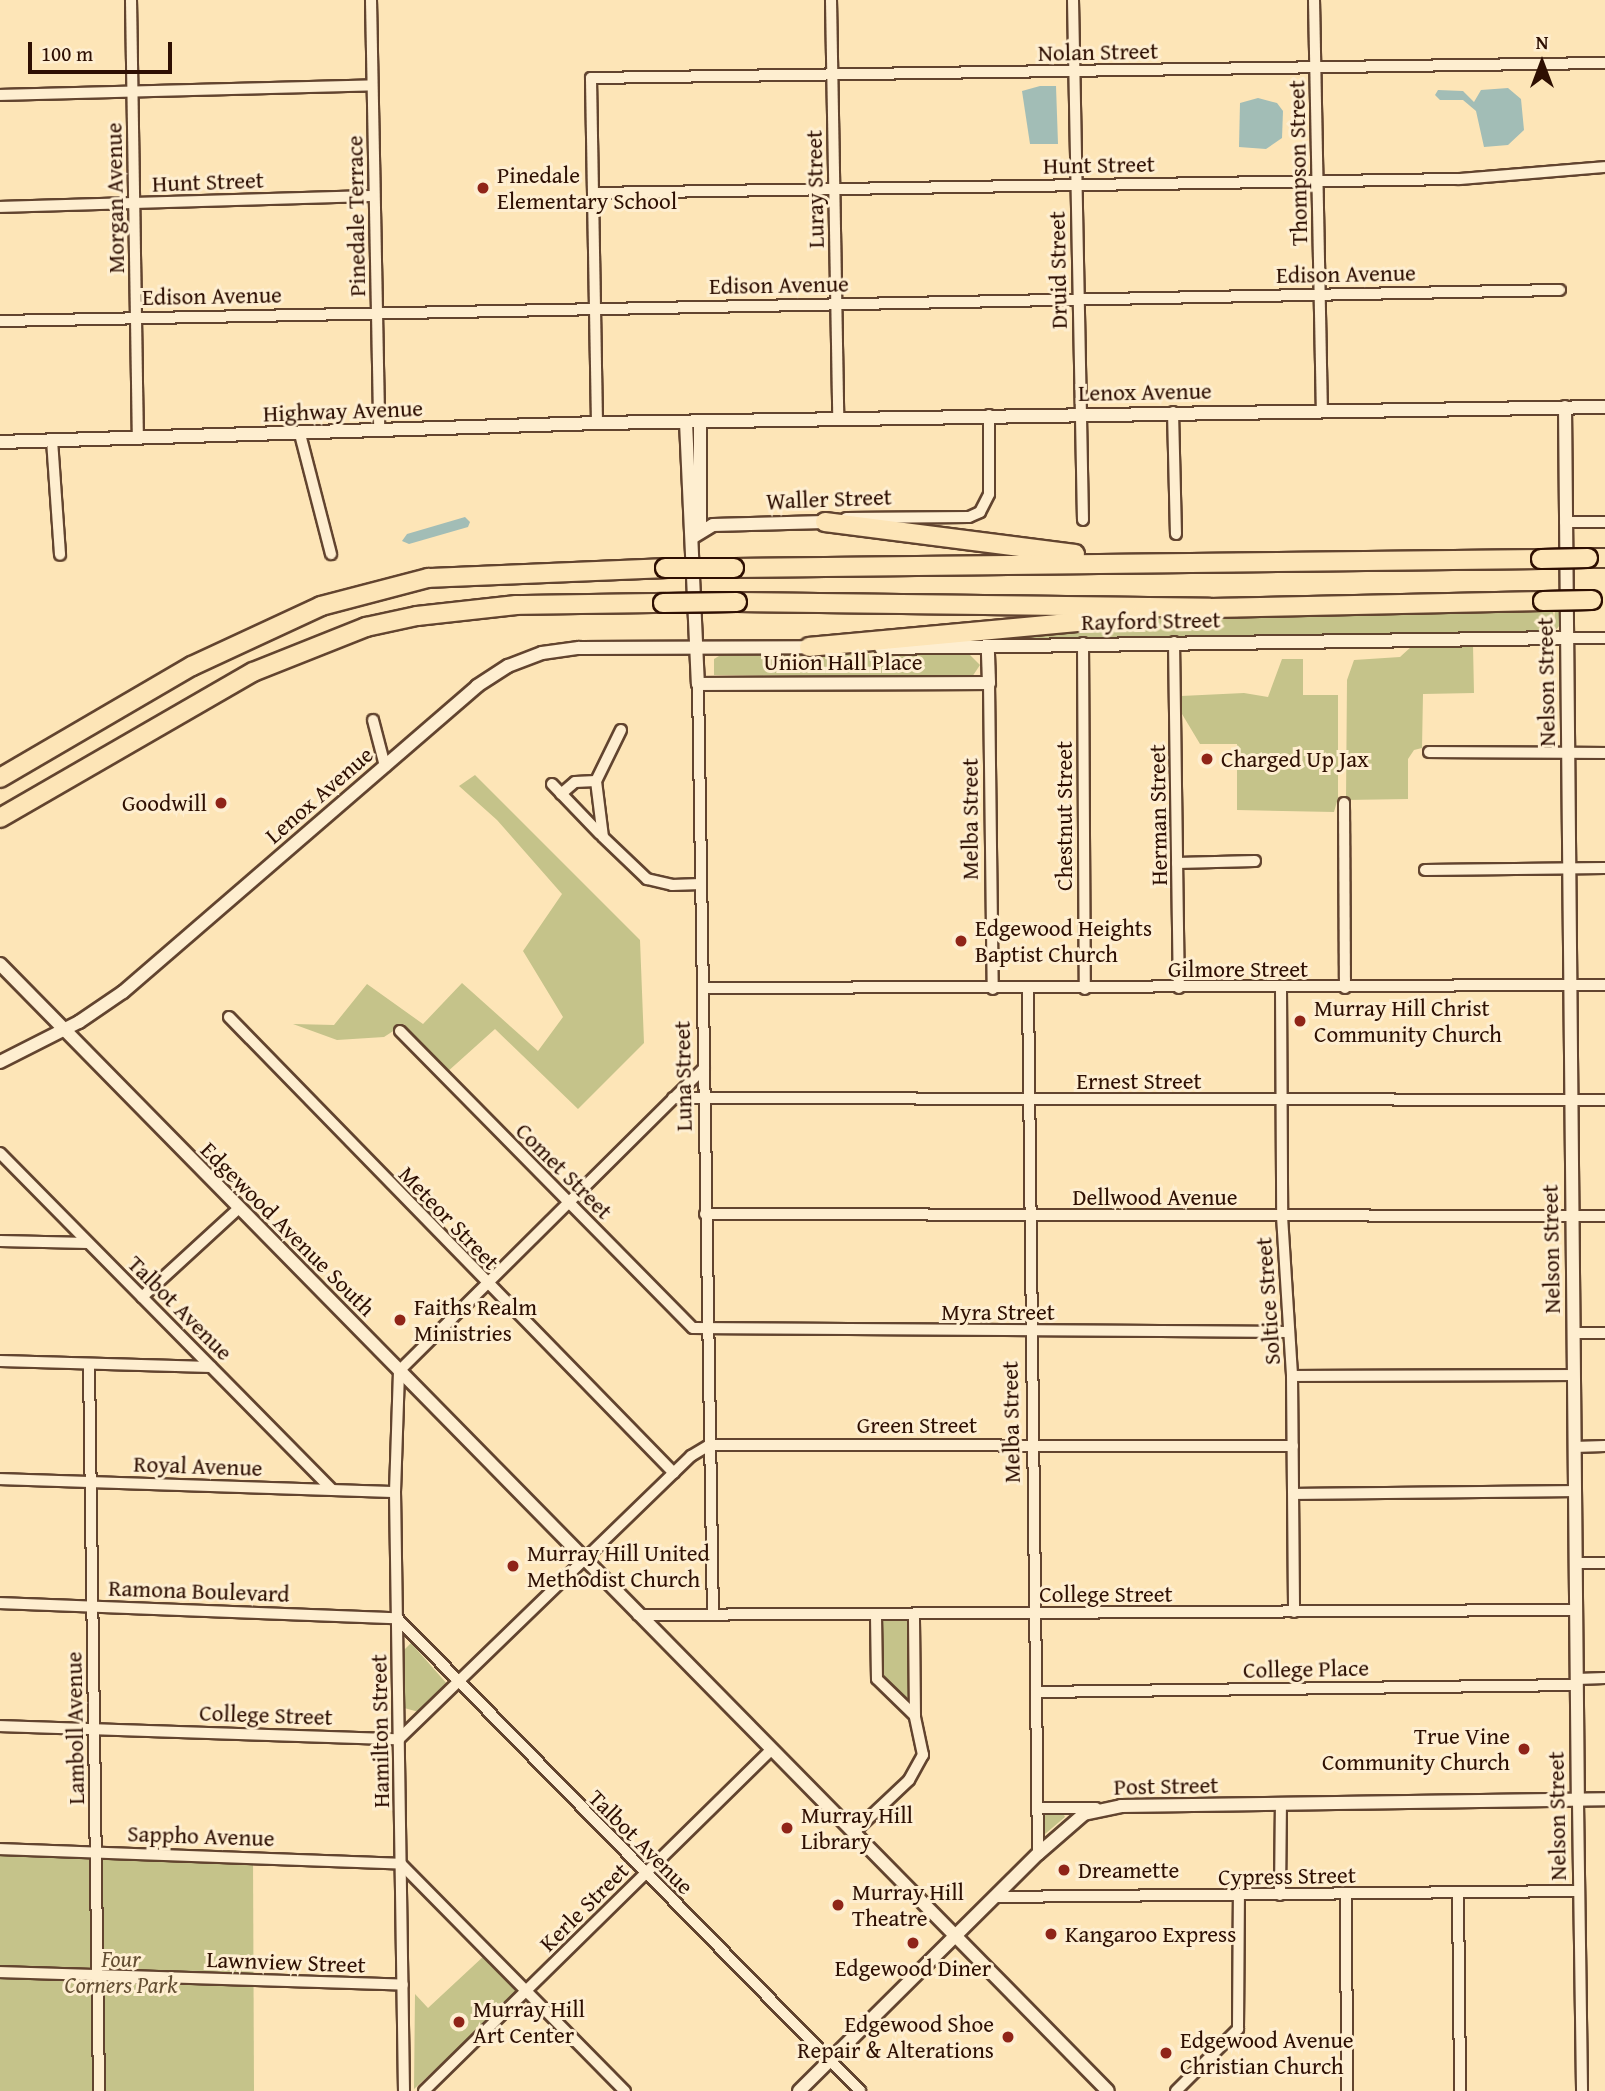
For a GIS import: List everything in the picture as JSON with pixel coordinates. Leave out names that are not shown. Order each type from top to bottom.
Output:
[{"type":"highway","points":[[825,522],[1087,555],[1243,562]]},
{"type":"highway","points":[[0,778],[192,666],[321,606],[428,578],[665,568],[1596,558]]},
{"type":"highway","points":[[0,818],[253,672],[366,627],[504,606],[737,602],[1210,608],[1599,600]]},
{"type":"highway","points":[[809,647],[1210,608]]},
{"type":"street","name":"Morgan Avenue","points":[[131,0],[138,438]]},
{"type":"street","name":"Pinedale Terrace","points":[[371,0],[379,431]]},
{"type":"street","name":"Luray Street","points":[[831,0],[838,419]]},
{"type":"street","name":"Druid Street","points":[[1073,0],[1083,520]]},
{"type":"street","name":"Thompson Street","points":[[1314,0],[1322,410]]},
{"type":"street","name":"Nolan Street","points":[[593,193],[591,78],[1605,63]]},
{"type":"street","points":[[0,95],[372,85]]},
{"type":"street","name":"Hunt Street","points":[[593,193],[1514,177],[1605,167]]},
{"type":"street","points":[[593,193],[597,423]]},
{"type":"street","name":"Hunt Street","points":[[0,207],[374,196]]},
{"type":"street","name":"Edison Avenue","points":[[0,321],[377,311],[1560,290]]},
{"type":"street","name":"Nelson Street","points":[[1565,407],[1571,1216],[1582,2091]]},
{"type":"street","name":"Lenox Avenue","points":[[686,422],[1605,407]]},
{"type":"street","points":[[1172,412],[1176,534]]},
{"type":"street","name":"Waller Street","points":[[693,537],[713,525],[825,522],[850,517],[970,517],[980,512],[989,494],[989,415]]},
{"type":"street","name":"Highway Avenue","points":[[0,442],[686,422]]},
{"type":"street","name":"Luna Street","points":[[686,422],[689,531],[693,537]]},
{"type":"street","name":"Luna Street","points":[[700,422],[700,524],[693,537],[698,649],[706,1330],[713,1615]]},
{"type":"street","points":[[300,434],[331,554]]},
{"type":"street","points":[[52,440],[60,555]]},
{"type":"street","points":[[1565,522],[1605,522]]},
{"type":"street","name":"Rayford Street","points":[[698,649],[988,648],[1083,643],[1605,638]]},
{"type":"street","name":"Herman Street","points":[[1174,642],[1179,988]]},
{"type":"street","name":"Chestnut Street","points":[[1083,643],[1085,989]]},
{"type":"street","name":"Lenox Avenue","points":[[0,1062],[61,1030],[149,971],[477,686],[525,659],[579,648],[698,649]]},
{"type":"street","name":"Melba Street","points":[[988,648],[993,989]]},
{"type":"street","name":"Union Hall Place","points":[[698,684],[989,683]]},
{"type":"street","points":[[373,720],[385,766]]},
{"type":"street","points":[[603,836],[596,781],[621,730]]},
{"type":"street","points":[[1429,752],[1605,753]]},
{"type":"street","points":[[561,794],[575,782],[596,781]]},
{"type":"street","points":[[552,785],[647,879],[672,885],[701,884]]},
{"type":"street","points":[[1343,803],[1345,988]]},
{"type":"street","points":[[1178,863],[1255,861]]},
{"type":"street","points":[[1425,870],[1605,868]]},
{"type":"street","name":"Edgewood Avenue South","points":[[0,964],[61,1030],[1108,2091]]},
{"type":"street","name":"Gilmore Street","points":[[703,988],[1085,989],[1605,985]]},
{"type":"street","name":"Soltice Street","points":[[1281,988],[1282,1216],[1292,1376],[1294,1612]]},
{"type":"street","name":"Melba Street","points":[[1028,989],[1038,1854]]},
{"type":"street","name":"Meteor Street","points":[[229,1017],[485,1283],[674,1472]]},
{"type":"street","name":"Comet Street","points":[[400,1031],[693,1328],[706,1330]]},
{"type":"street","points":[[399,1371],[704,1068]]},
{"type":"street","name":"Ernest Street","points":[[673,1098],[1605,1100]]},
{"type":"street","name":"Talbot Avenue","points":[[0,1153],[332,1490]]},
{"type":"street","points":[[142,1297],[238,1209]]},
{"type":"street","name":"Dellwood Avenue","points":[[705,1214],[1605,1216]]},
{"type":"street","points":[[0,1241],[88,1243]]},
{"type":"street","name":"Myra Street","points":[[706,1330],[1289,1332]]},
{"type":"street","points":[[1573,1333],[1605,1333]]},
{"type":"street","points":[[0,1362],[211,1367]]},
{"type":"street","name":"Lamboll Avenue","points":[[89,1364],[99,2091]]},
{"type":"street","name":"Hamilton Street","points":[[399,1371],[395,1492],[404,2091]]},
{"type":"street","points":[[1292,1376],[1573,1375]]},
{"type":"street","points":[[399,1739],[460,1685],[674,1472],[709,1445]]},
{"type":"street","name":"Green Street","points":[[709,1445],[1293,1446]]},
{"type":"street","points":[[1574,1447],[1605,1446]]},
{"type":"street","name":"Royal Avenue","points":[[0,1479],[395,1492]]},
{"type":"street","points":[[1294,1494],[1574,1491]]},
{"type":"street","points":[[1575,1563],[1605,1563]]},
{"type":"street","name":"Ramona Boulevard","points":[[0,1603],[397,1618]]},
{"type":"street","name":"College Street","points":[[638,1615],[876,1616],[1575,1609]]},
{"type":"street","points":[[853,1833],[920,1765],[924,1746],[915,1716],[914,1615]]},
{"type":"street","points":[[876,1616],[877,1679],[915,1716]]},
{"type":"street","name":"Talbot Avenue","points":[[397,1618],[860,2091]]},
{"type":"street","points":[[1577,1682],[1605,1678]]},
{"type":"street","name":"College Place","points":[[1036,1692],[1577,1682]]},
{"type":"street","name":"College Street","points":[[0,1726],[399,1739]]},
{"type":"street","name":"Kerle Street","points":[[424,2091],[771,1750]]},
{"type":"street","name":"Post Street","points":[[799,2091],[1038,1854],[1084,1814],[1104,1808],[1605,1799]]},
{"type":"street","points":[[1280,1895],[1281,1805]]},
{"type":"street","points":[[1038,1808],[1104,1808]]},
{"type":"street","name":"Sappho Avenue","points":[[0,1849],[401,1864]]},
{"type":"street","points":[[401,1864],[625,2091]]},
{"type":"street","name":"Cypress Street","points":[[995,1898],[1579,1891]]},
{"type":"street","points":[[1458,1893],[1460,2091]]},
{"type":"street","points":[[1346,1894],[1347,2091]]},
{"type":"street","points":[[1176,2091],[1238,2029],[1238,1896]]},
{"type":"street","name":"Lawnview Street","points":[[0,1972],[403,1985]]},
{"type":"green space","points":[[1561,605],[1561,624],[1552,634],[1201,636],[993,643],[933,639],[1223,612],[1553,606],[1554,629],[1555,606]]},
{"type":"green space","points":[[1473,645],[1474,693],[1423,694],[1422,748],[1414,750],[1408,759],[1408,799],[1346,800],[1347,680],[1354,660],[1400,657],[1412,646]]},
{"type":"green space","points":[[968,653],[980,665],[972,677],[714,675],[714,659],[719,656]]},
{"type":"green space","points":[[1282,659],[1303,659],[1303,695],[1338,695],[1338,798],[1334,812],[1237,810],[1237,744],[1200,744],[1182,714],[1181,696],[1244,693],[1268,697]]},
{"type":"green space","points":[[475,775],[640,940],[644,1043],[578,1109],[495,1029],[446,1073],[404,1024],[384,1037],[337,1040],[293,1024],[334,1025],[367,984],[423,1024],[462,983],[538,1051],[563,1017],[523,951],[562,894],[497,820],[459,786]]},
{"type":"green space","points":[[910,1620],[910,1705],[881,1679],[881,1621]]},
{"type":"green space","points":[[411,1643],[448,1685],[419,1712],[404,1708],[404,1650]]},
{"type":"green space","points":[[1049,1812],[1063,1813],[1065,1817],[1045,1834],[1041,1819]]},
{"type":"green space","name":"Four Corners Park","points":[[0,1849],[253,1857],[254,2091],[0,2091]]},
{"type":"green space","points":[[485,1955],[516,1986],[516,1994],[414,2089],[415,1994],[428,2008]]},
{"type":"water","points":[[1040,86],[1056,86],[1058,144],[1030,144],[1022,91]]},
{"type":"water","points":[[1508,88],[1521,99],[1524,130],[1508,145],[1484,147],[1476,111],[1463,100],[1440,100],[1435,95],[1438,90],[1463,91],[1474,102],[1481,90]]},
{"type":"water","points":[[1258,98],[1277,103],[1283,111],[1282,138],[1266,149],[1239,147],[1240,103]]},
{"type":"water","points":[[465,517],[470,522],[468,527],[409,544],[402,541],[407,534]]},
{"type":"place","name":"Pinedale Elementary School","points":[[483,188]]},
{"type":"place","name":"Charged Up Jax","points":[[1207,759]]},
{"type":"place","name":"Goodwill","points":[[221,803]]},
{"type":"place","name":"Edgewood Heights Baptist Church","points":[[961,941]]},
{"type":"place","name":"Murray Hill Christ Community Church","points":[[1300,1021]]},
{"type":"place","name":"Faiths Realm Ministries","points":[[400,1320]]},
{"type":"place","name":"Murray Hill United Methodist Church","points":[[513,1566]]},
{"type":"place","name":"True Vine Community Church","points":[[1524,1749]]},
{"type":"place","name":"Murray Hill Library","points":[[787,1828]]},
{"type":"place","name":"Dreamette","points":[[1064,1870]]},
{"type":"place","name":"Murray Hill Theatre","points":[[838,1905]]},
{"type":"place","name":"Kangaroo Express","points":[[1051,1934]]},
{"type":"place","name":"Edgewood Diner","points":[[913,1943]]},
{"type":"place","name":"Murray Hill Art Center","points":[[459,2022]]},
{"type":"place","name":"Edgewood Shoe Repair & Alterations","points":[[1008,2037]]},
{"type":"place","name":"Edgewood Avenue Christian Church","points":[[1166,2053]]}]
